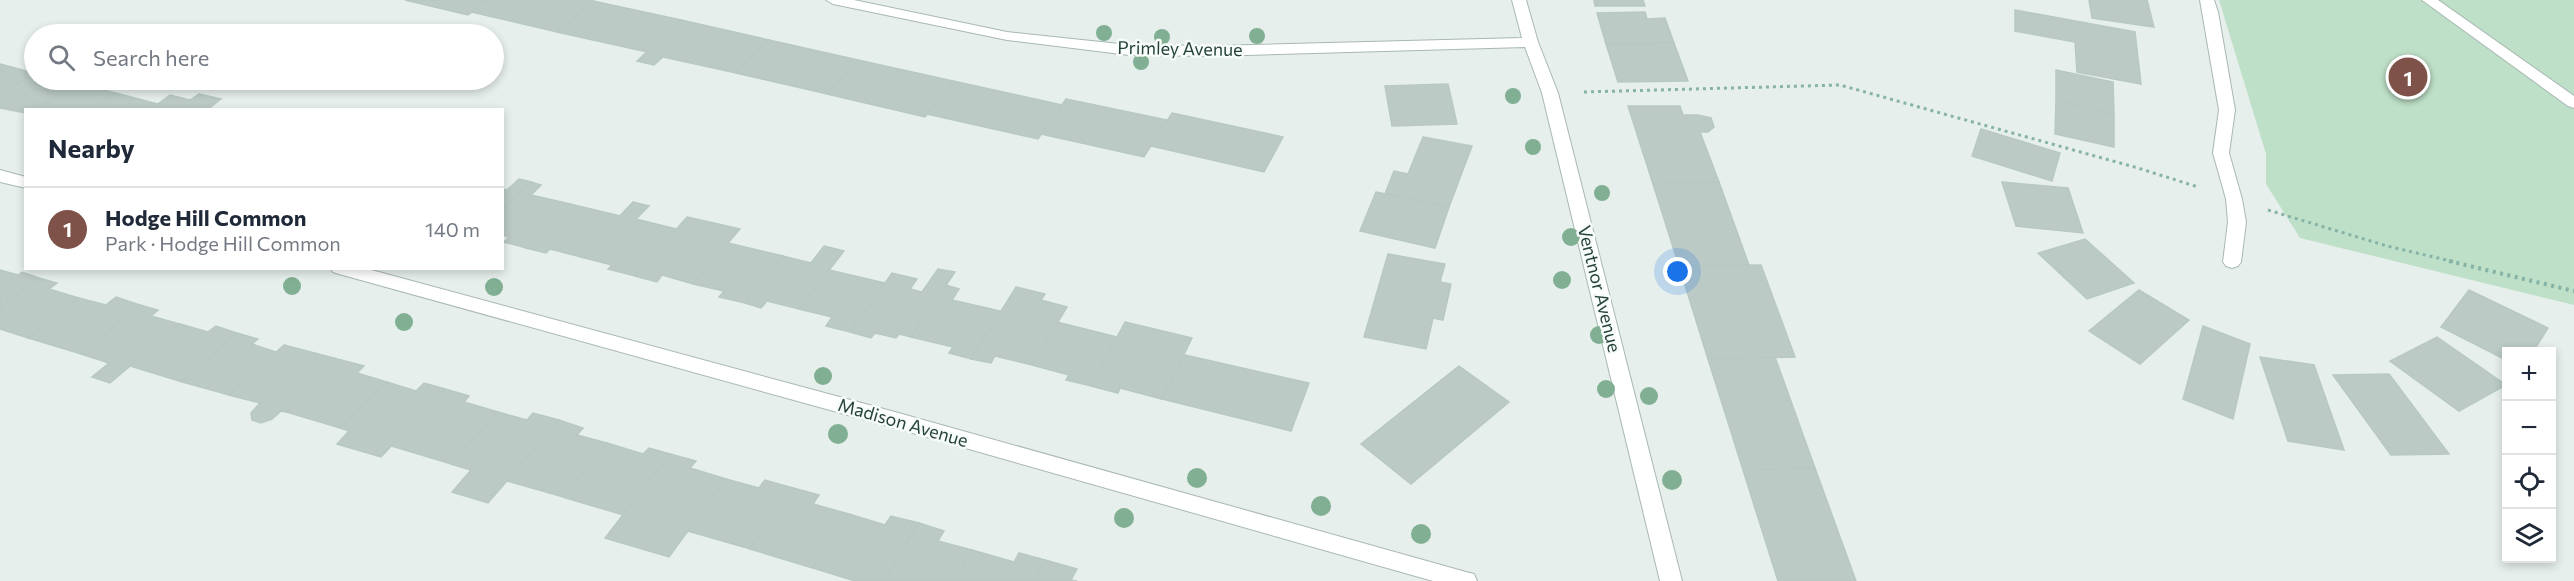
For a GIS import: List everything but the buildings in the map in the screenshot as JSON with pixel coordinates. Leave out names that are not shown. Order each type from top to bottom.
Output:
[{"type":"street","name":"Primley Avenue","points":[[833,0],[1007,36],[1130,50],[1212,51],[1531,42]]},
{"type":"street","name":"Ventnor Avenue","points":[[1519,0],[1531,42],[1550,93],[1671,581]]},
{"type":"street","points":[[2207,0],[2211,12],[2226,110],[2221,153],[2234,199],[2237,222],[2232,262]]},
{"type":"street","points":[[2429,0],[2574,103]]},
{"type":"street","points":[[0,176],[24,182]]},
{"type":"street","name":"Madison Avenue","points":[[346,270],[895,420],[1466,581]]},
{"type":"path","points":[[1550,93],[1840,85],[2138,168],[2387,246],[2574,291]]},
{"type":"green space","points":[[2219,0],[2574,0],[2574,305],[2300,238],[2266,184],[2266,154]]},
{"type":"place","name":"Hodge Hill Common","points":[[2408,77]]}]
